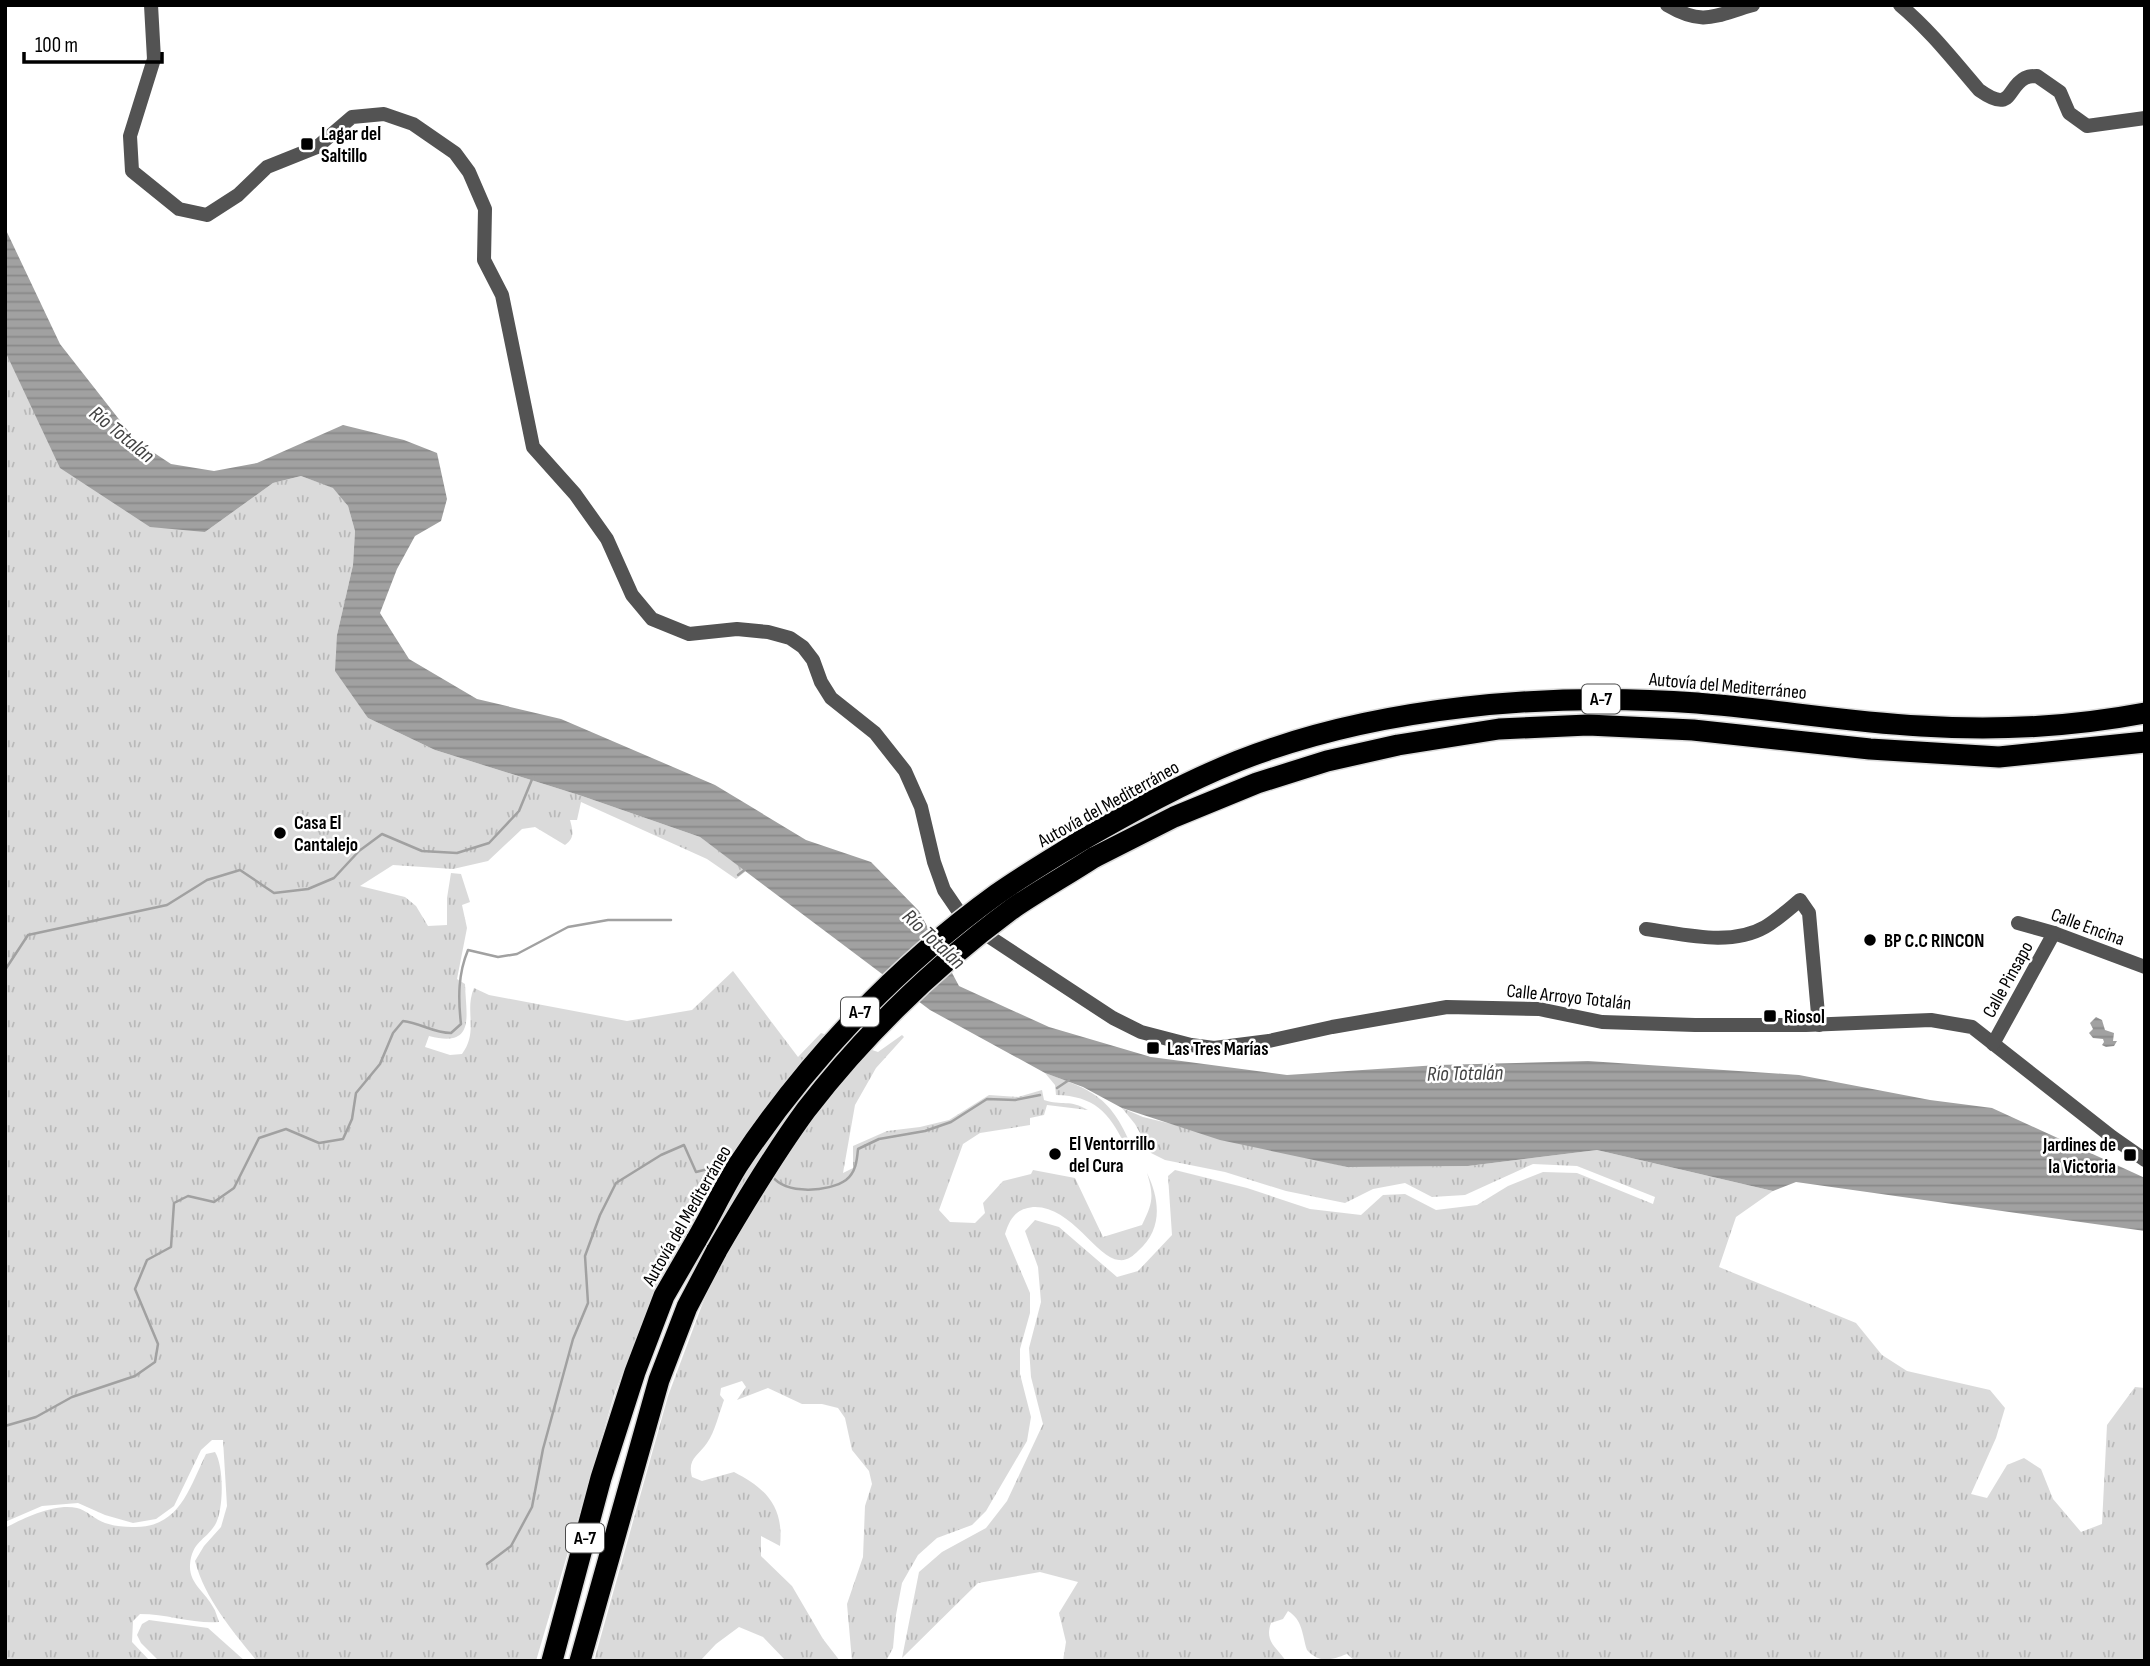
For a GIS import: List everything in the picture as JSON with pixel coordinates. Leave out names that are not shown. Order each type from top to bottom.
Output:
[{"type":"highway","name":"Autovía del Mediterráneo","points":[[552,1661],[601,1478],[635,1372],[664,1296],[738,1166],[792,1092],[857,1015],[930,947],[997,894],[1082,840],[1157,797],[1240,760],[1312,737],[1390,719],[1485,705],[1589,698],[1684,702],[1920,726],[1996,729],[2060,725],[2145,713]]},
{"type":"highway","name":"A-7","points":[[580,1661],[659,1380],[687,1307],[758,1178],[807,1110],[870,1035],[945,964],[1013,909],[1093,858],[1174,817],[1257,783],[1327,761],[1398,745],[1499,729],[1588,725],[1693,730],[1870,749],[1999,757],[2145,742]]},
{"type":"street","name":"Calle Arroyo Totalán","points":[[151,5],[154,59],[130,136],[132,171],[179,209],[206,215],[238,195],[267,167],[317,146],[352,117],[384,114],[413,124],[455,153],[469,172],[485,209],[484,260],[502,295],[533,447],[575,494],[607,539],[632,595],[652,619],[689,634],[737,629],[768,632],[790,638],[803,647],[813,660],[821,682],[831,698],[875,733],[905,771],[921,807],[934,862],[944,890],[959,912],[976,928],[1113,1018],[1141,1032],[1214,1048],[1447,1007],[1539,1009],[1602,1021],[1695,1025],[1819,1025],[1931,1020],[1972,1027],[2145,1160]]},
{"type":"street","points":[[1667,5],[1691,17],[1702,19],[1753,5]]},
{"type":"street","points":[[1900,5],[1923,23],[1971,81],[1989,97],[2008,97],[2025,78],[2037,76],[2060,92],[2069,113],[2087,126],[2145,118]]},
{"type":"street","points":[[1646,929],[1709,937],[1737,937],[1764,927],[1800,900],[1809,913],[1819,1025]]},
{"type":"street","name":"Calle Encina","points":[[2018,923],[2054,933],[2145,967]]},
{"type":"street","name":"Calle Pinsapo","points":[[1993,1044],[2054,933]]},
{"type":"green space","points":[[5,350],[205,532],[273,483],[301,476],[334,488],[348,506],[355,531],[353,565],[337,635],[368,718],[435,750],[582,796],[700,837],[746,871],[736,879],[707,859],[581,802],[577,820],[570,820],[572,834],[565,845],[535,827],[522,829],[488,861],[453,869],[393,865],[360,886],[405,897],[416,906],[428,926],[447,925],[451,873],[461,874],[470,902],[462,905],[467,928],[457,979],[465,984],[465,1027],[455,1038],[429,1036],[425,1047],[450,1055],[462,1054],[470,1037],[470,1005],[474,988],[489,995],[627,1021],[692,1010],[733,971],[798,1057],[821,1033],[878,1052],[902,1035],[904,1037],[876,1068],[855,1105],[843,1173],[853,1168],[853,1146],[887,1131],[949,1120],[989,1095],[1018,1097],[1042,1090],[1044,1100],[1076,1105],[1088,1110],[1047,1105],[1044,1115],[1030,1118],[1030,1125],[980,1133],[963,1144],[939,1210],[950,1222],[975,1223],[985,1213],[983,1203],[1003,1181],[1031,1174],[1033,1170],[1075,1178],[1103,1237],[1142,1225],[1151,1199],[1147,1173],[1155,1193],[1155,1224],[1146,1242],[1127,1259],[1110,1257],[1071,1222],[1047,1209],[1033,1207],[1022,1210],[1009,1223],[1005,1234],[1030,1293],[1030,1313],[1020,1349],[1020,1374],[1031,1417],[1027,1441],[986,1511],[972,1525],[937,1538],[918,1555],[902,1583],[893,1648],[886,1661],[852,1661],[847,1604],[863,1557],[865,1506],[872,1484],[869,1471],[852,1450],[845,1418],[838,1408],[822,1404],[802,1404],[768,1388],[737,1400],[746,1387],[742,1381],[721,1388],[720,1395],[724,1400],[715,1428],[692,1462],[692,1477],[702,1481],[734,1472],[756,1485],[771,1501],[779,1520],[780,1546],[761,1536],[761,1556],[792,1586],[823,1639],[840,1661],[786,1661],[763,1637],[739,1627],[716,1644],[700,1661],[594,1661],[668,1396],[724,1254],[689,1235],[652,1300],[615,1392],[536,1661],[256,1660],[212,1601],[195,1561],[221,1527],[227,1506],[223,1440],[212,1440],[201,1450],[174,1506],[156,1519],[133,1523],[78,1503],[42,1506],[5,1522]]},
{"type":"green space","points":[[1045,1073],[1098,1097],[1115,1115],[1131,1145],[1125,1145],[1113,1123],[1099,1108],[1081,1099],[1056,1095],[1055,1085]]},
{"type":"green space","points":[[1122,1108],[1143,1117],[1347,1167],[1468,1166],[1597,1150],[1773,1191],[1736,1217],[1719,1267],[1856,1323],[1882,1355],[1907,1371],[1990,1390],[2005,1408],[1996,1438],[1971,1494],[1987,1498],[2007,1465],[2024,1458],[2041,1469],[2053,1499],[2081,1532],[2102,1524],[2107,1425],[2135,1387],[2145,1388],[2145,1661],[1355,1661],[1347,1654],[1326,1660],[1307,1650],[1299,1623],[1288,1611],[1283,1619],[1271,1623],[1269,1630],[1272,1644],[1286,1661],[1063,1661],[1066,1642],[1059,1613],[1078,1582],[1040,1572],[978,1583],[902,1658],[919,1572],[942,1552],[986,1528],[1007,1501],[1043,1424],[1031,1377],[1029,1348],[1041,1302],[1038,1267],[1025,1231],[1035,1220],[1059,1227],[1117,1277],[1138,1271],[1172,1235],[1168,1176],[1175,1170],[1247,1188],[1310,1209],[1361,1215],[1383,1195],[1405,1194],[1436,1210],[1477,1205],[1508,1186],[1543,1172],[1577,1173],[1653,1204],[1655,1197],[1577,1166],[1533,1164],[1465,1195],[1432,1197],[1405,1183],[1373,1189],[1345,1203],[1286,1191],[1225,1172],[1165,1160],[1151,1153],[1135,1124]]},
{"type":"green space","points":[[215,1452],[221,1477],[220,1509],[215,1525],[193,1551],[190,1572],[210,1602],[219,1622],[140,1614],[133,1621],[132,1642],[150,1661],[5,1661],[5,1528],[40,1512],[68,1507],[80,1509],[108,1524],[148,1526],[172,1514],[188,1493],[206,1454]]},
{"type":"green space","points":[[149,1620],[208,1628],[245,1661],[159,1661],[141,1643],[137,1635],[142,1624]]},
{"type":"water","name":"Río Totalán","points":[[5,228],[60,344],[136,441],[171,464],[214,471],[257,463],[343,425],[404,440],[437,453],[447,499],[441,521],[415,536],[397,569],[380,613],[409,659],[477,699],[561,719],[715,785],[806,840],[871,862],[919,911],[959,986],[1049,1027],[1151,1057],[1287,1075],[1438,1065],[1588,1061],[1799,1075],[1930,1100],[1992,1108],[2145,1178],[2145,1231],[1796,1182],[1773,1191],[1597,1150],[1468,1166],[1347,1167],[1220,1140],[1122,1108],[1083,1087],[1045,1073],[930,1010],[700,837],[582,796],[435,750],[368,718],[335,671],[337,635],[353,565],[355,531],[348,506],[333,488],[301,476],[273,483],[205,532],[150,527],[60,468],[5,351]]},
{"type":"water","points":[[2096,1017],[2102,1020],[2105,1030],[2114,1033],[2113,1041],[2117,1041],[2114,1046],[2102,1045],[2103,1039],[2093,1038],[2089,1033],[2093,1029],[2090,1023]]},
{"type":"waterway","points":[[5,970],[28,935],[167,905],[207,880],[240,870],[274,893],[308,889],[334,878],[359,851],[382,834],[422,851],[457,853],[489,843],[519,811],[533,777]]},
{"type":"waterway","points":[[738,875],[747,868]]},
{"type":"waterway","points":[[5,1426],[36,1417],[72,1397],[135,1376],[155,1362],[158,1344],[135,1289],[147,1260],[171,1247],[174,1203],[188,1196],[214,1202],[234,1188],[259,1138],[286,1129],[319,1143],[343,1139],[352,1119],[356,1093],[380,1064],[393,1033],[403,1021],[451,1033],[461,1024],[460,986],[468,950],[498,957],[517,954],[568,927],[608,920],[671,920]]},
{"type":"waterway","points":[[1057,1088],[1069,1080]]},
{"type":"waterway","points":[[772,1176],[797,1189],[819,1189],[839,1184],[852,1173],[858,1149],[879,1139],[925,1131],[951,1122],[987,1099],[1015,1100],[1040,1095]]},
{"type":"waterway","points":[[487,1564],[511,1546],[532,1507],[543,1449],[573,1339],[588,1303],[585,1256],[600,1215],[616,1183],[661,1155],[684,1145],[696,1172],[728,1164]]},
{"type":"place","name":"Lagar del Saltillo","points":[[307,144]]},
{"type":"place","name":"Casa El Cantalejo","points":[[280,833]]},
{"type":"place","name":"BP C.C RINCON","points":[[1870,940]]},
{"type":"place","name":"Riosol","points":[[1770,1016]]},
{"type":"place","name":"Las Tres Marías","points":[[1153,1048]]},
{"type":"place","name":"El Ventorrillo del Cura","points":[[1055,1154]]},
{"type":"place","name":"Jardines de la Victoria","points":[[2130,1155]]}]
